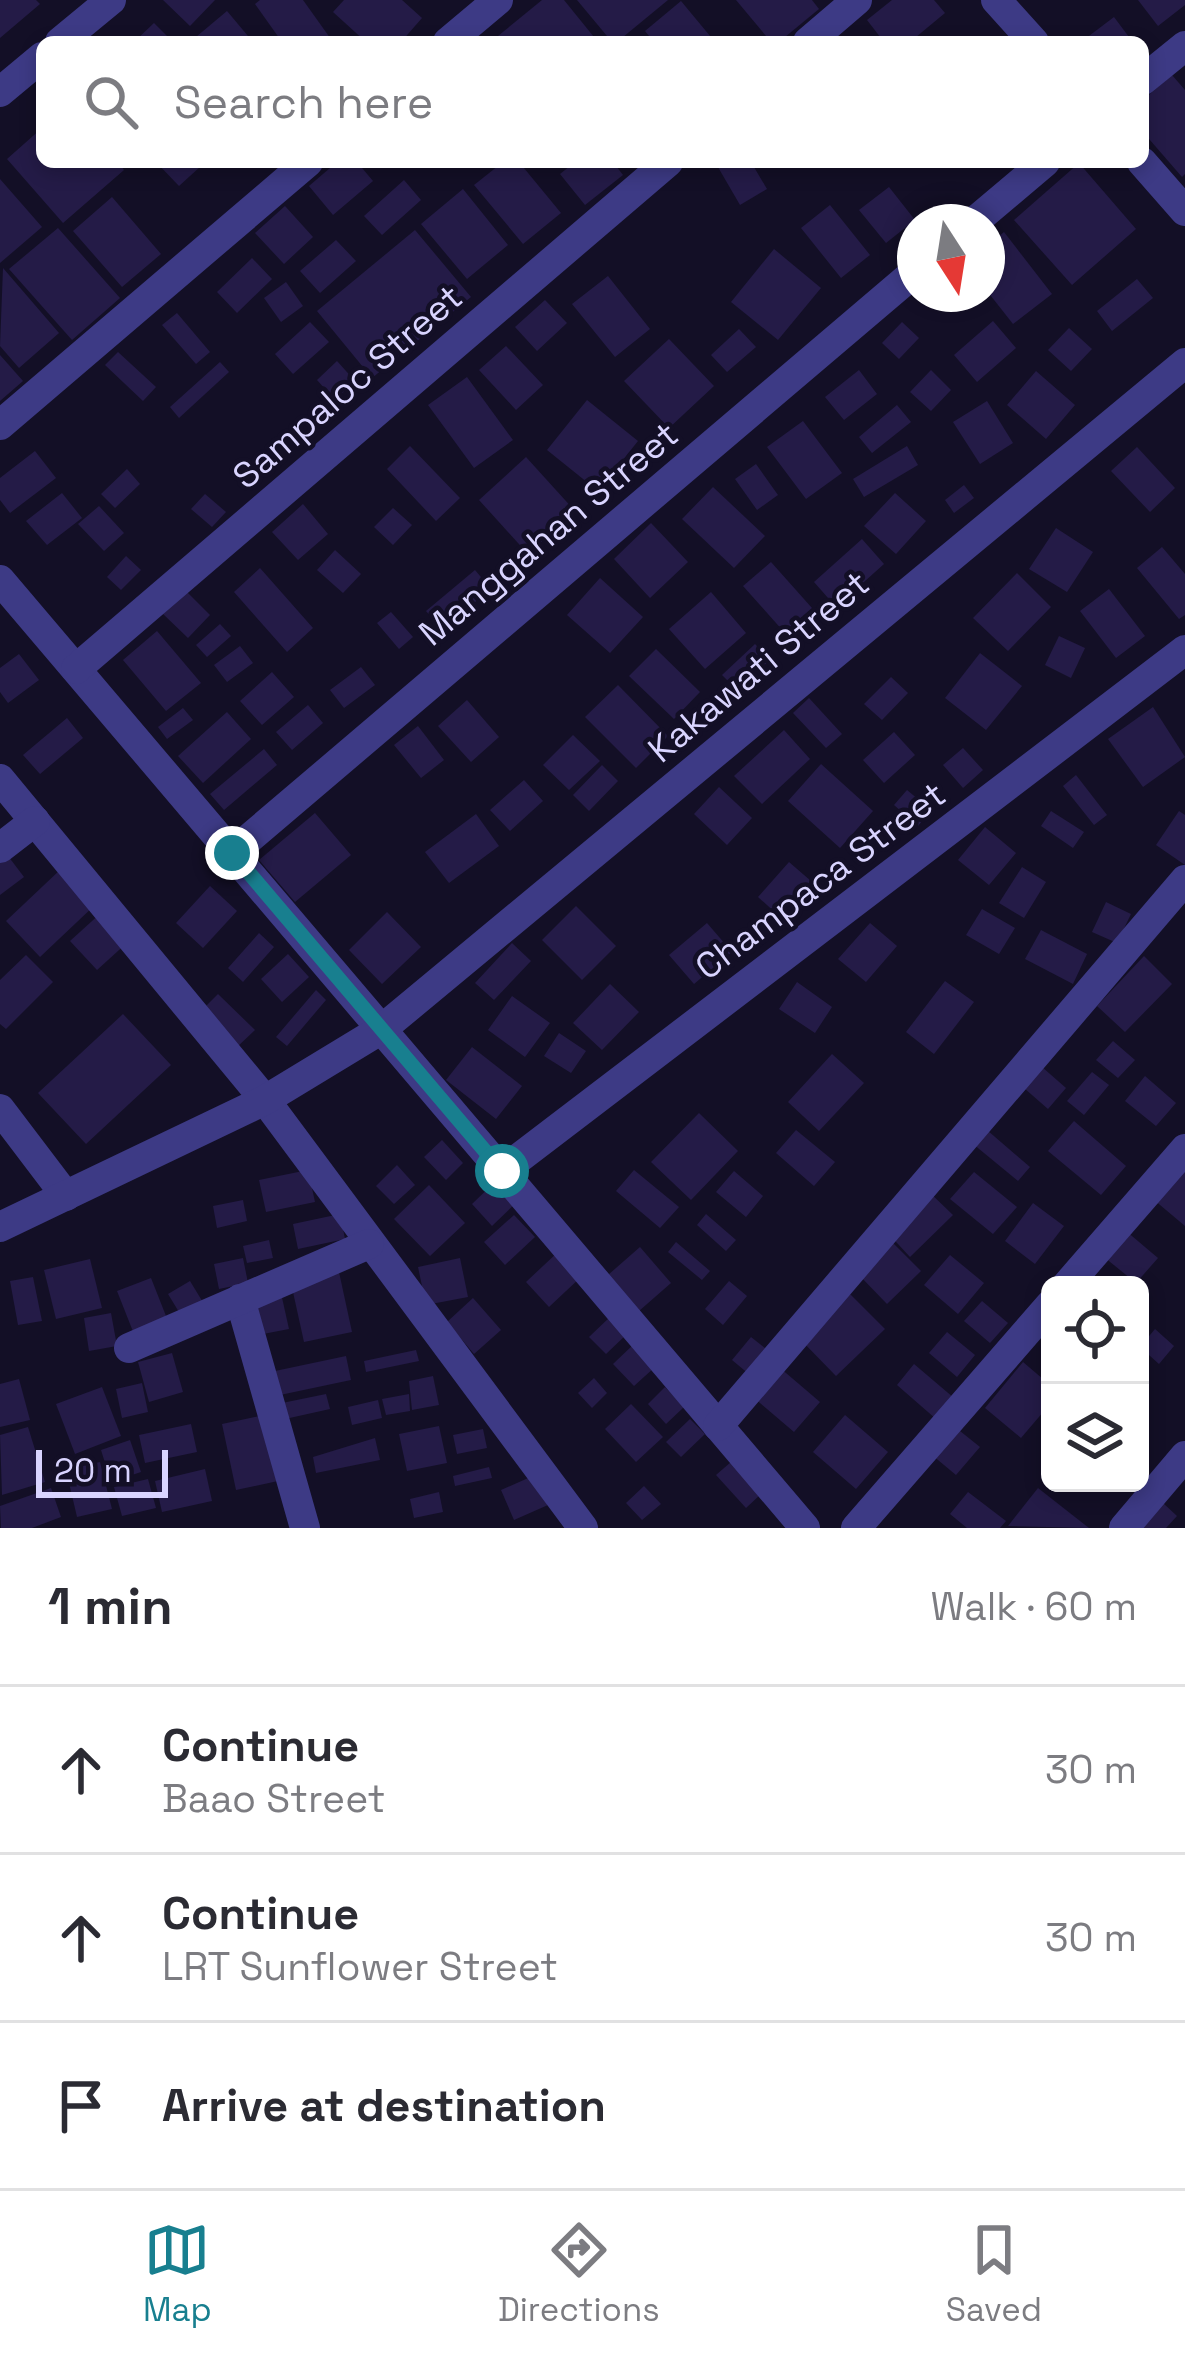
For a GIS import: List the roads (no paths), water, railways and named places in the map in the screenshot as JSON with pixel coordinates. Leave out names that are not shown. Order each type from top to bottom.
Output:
[{"type":"street","points":[[67,36],[111,0]]},
{"type":"street","points":[[455,36],[497,0]]},
{"type":"street","points":[[815,36],[857,0]]},
{"type":"street","points":[[996,0],[1029,36]]},
{"type":"street","points":[[1149,75],[1185,46]]},
{"type":"street","points":[[0,92],[36,62]]},
{"type":"street","points":[[0,425],[301,168]]},
{"type":"street","name":"Sampaloc Street","points":[[76,669],[661,168]]},
{"type":"street","points":[[995,204],[1038,168]]},
{"type":"street","points":[[1147,168],[1185,211]]},
{"type":"street","name":"Manggahan Street","points":[[232,853],[897,287]]},
{"type":"street","name":"Kakawati Street","points":[[0,1227],[265,1100],[382,1029],[1185,363]]},
{"type":"street","points":[[0,580],[805,1528]]},
{"type":"street","name":"Champaca Street","points":[[502,1171],[1185,650]]},
{"type":"street","points":[[0,778],[265,1100],[583,1528]]},
{"type":"street","points":[[0,848],[35,821]]},
{"type":"street","points":[[718,1426],[1185,880]]},
{"type":"street","points":[[0,1109],[66,1196]]},
{"type":"street","points":[[1075,1276],[1185,1149]]},
{"type":"street","points":[[129,1348],[369,1244]]},
{"type":"street","points":[[240,1299],[305,1528]]},
{"type":"street","points":[[856,1528],[1041,1315]]},
{"type":"street","points":[[1124,1528],[1185,1456]]}]
